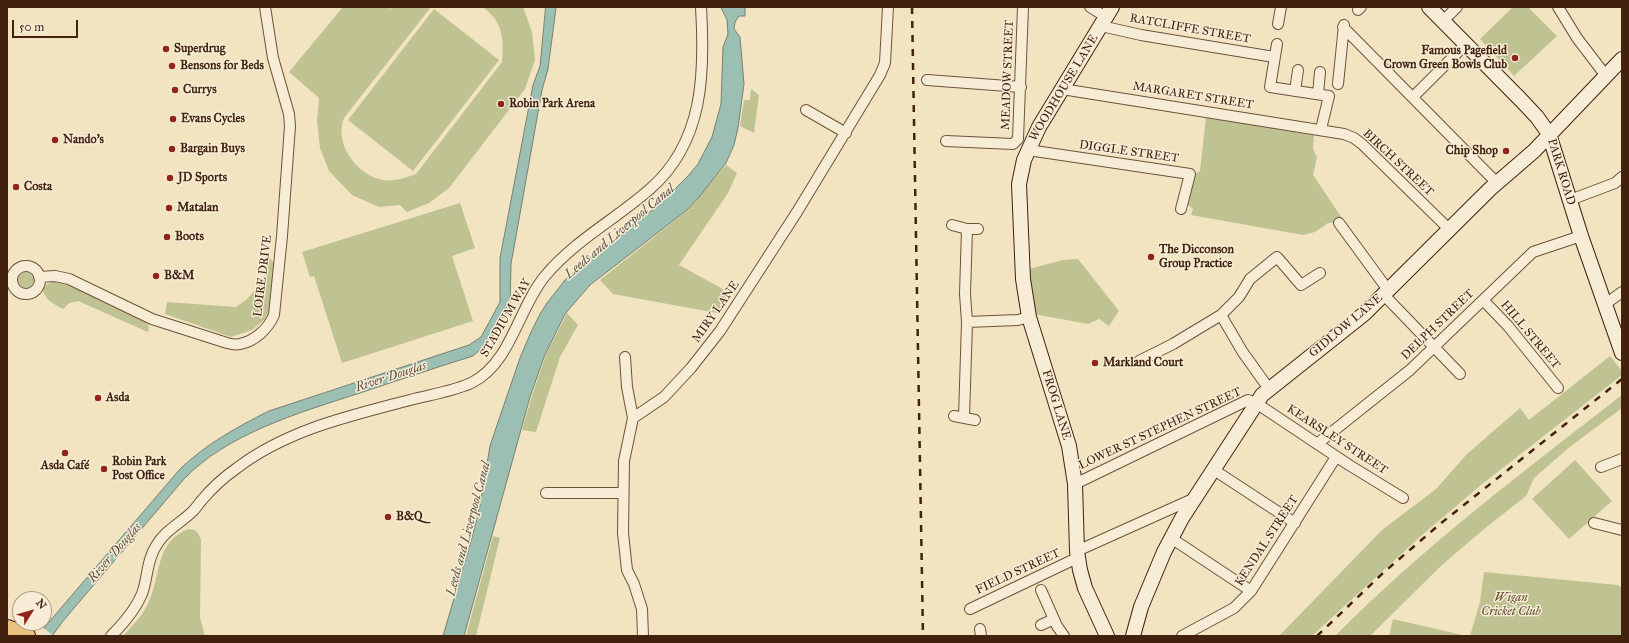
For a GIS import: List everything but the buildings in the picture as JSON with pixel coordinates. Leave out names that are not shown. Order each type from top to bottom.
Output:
[{"type":"highway","points":[[7,629],[26,636]]},
{"type":"street","name":"LOIRE DRIVE","points":[[39,277],[56,276],[70,279],[152,319],[227,343],[240,344],[262,333],[274,315],[282,236],[290,126],[289,114],[273,58],[264,7]]},
{"type":"street","name":"STADIUM WAY","points":[[111,636],[131,614],[139,600],[143,590],[148,564],[157,545],[172,528],[193,512],[202,499],[233,470],[276,443],[320,426],[392,405],[466,386],[492,368],[505,350],[526,304],[544,277],[571,250],[651,188],[674,162],[693,123],[702,86],[701,7]]},
{"type":"street","name":"MIRY LANE","points":[[634,418],[664,396],[691,368],[720,331],[773,250],[846,133],[880,75],[885,63],[888,7]]},
{"type":"street","name":"MEADOW STREET","points":[[946,141],[1013,144],[1018,139],[1023,7]]},
{"type":"street","name":"RATCLIFFE STREET","points":[[1090,7],[1141,35],[1274,57]]},
{"type":"street","points":[[1278,24],[1281,7]]},
{"type":"street","name":"PARK ROAD","points":[[1429,7],[1526,105],[1549,134],[1581,236],[1622,353]]},
{"type":"street","points":[[1443,21],[1456,7]]},
{"type":"street","points":[[1558,7],[1577,38],[1606,76]]},
{"type":"street","name":"WOODHOUSE LANE","points":[[1021,170],[1028,150],[1039,127],[1106,17]]},
{"type":"street","points":[[1338,84],[1344,26],[1497,183]]},
{"type":"street","points":[[1277,44],[1270,87],[1329,96],[1321,129]]},
{"type":"street","points":[[1413,97],[1465,45]]},
{"type":"street","name":"GIDLOW LANE","points":[[1133,636],[1141,608],[1171,538],[1256,403],[1269,389],[1364,314],[1449,229],[1497,183],[1534,151],[1622,59]]},
{"type":"street","points":[[1295,91],[1298,70]]},
{"type":"street","points":[[1318,94],[1320,72]]},
{"type":"street","points":[[927,80],[1021,87]]},
{"type":"street","name":"MARGARET STREET","points":[[1062,89],[1321,129]]},
{"type":"street","points":[[806,110],[846,133]]},
{"type":"street","name":"BIRCH STREET","points":[[1321,129],[1344,134],[1354,138],[1449,229]]},
{"type":"street","name":"DIGGLE STREET","points":[[1028,150],[1190,174],[1181,209]]},
{"type":"street","name":"FROG LANE","points":[[1021,170],[1019,202],[1023,279],[1029,317],[1069,446],[1075,484],[1077,555],[1086,588],[1107,636]]},
{"type":"street","points":[[1570,200],[1615,183],[1622,177]]},
{"type":"street","points":[[1339,224],[1386,292],[1434,348],[1460,374]]},
{"type":"street","points":[[952,226],[966,229],[978,228]]},
{"type":"street","points":[[966,229],[965,294],[967,322],[959,417],[975,420]]},
{"type":"street","name":"DELPH STREET","points":[[1318,444],[1410,370],[1533,252],[1581,236]]},
{"type":"street","points":[[1139,361],[1173,344],[1221,315],[1239,297],[1250,279],[1277,257],[1301,285],[1320,273]]},
{"type":"street","points":[[23,266],[32,267],[39,277],[40,282],[35,290],[26,294],[18,292],[9,281],[13,273],[23,266]]},
{"type":"street","points":[[1604,305],[1622,292]]},
{"type":"street","name":"HILL STREET","points":[[1483,300],[1508,326],[1558,388]]},
{"type":"street","points":[[1221,315],[1242,351],[1269,389]]},
{"type":"street","points":[[967,322],[1018,320],[1029,317]]},
{"type":"street","points":[[625,357],[626,387],[634,418],[624,461],[622,493],[623,533],[627,570],[634,584],[642,609],[643,636]]},
{"type":"street","name":"LOWER ST STEPHEN STREET","points":[[1075,484],[1230,408],[1248,400],[1256,403]]},
{"type":"street","name":"KEARSLEY STREET","points":[[1256,403],[1336,457],[1404,498]]},
{"type":"street","name":"KENDAL STREET","points":[[1182,636],[1234,608],[1251,591],[1296,523],[1336,457]]},
{"type":"street","points":[[1601,468],[1622,458]]},
{"type":"street","points":[[1214,470],[1296,523]]},
{"type":"street","points":[[546,493],[622,493]]},
{"type":"street","name":"FIELD STREET","points":[[970,609],[1197,497]]},
{"type":"street","points":[[1594,523],[1622,530]]},
{"type":"street","points":[[1171,538],[1251,591]]},
{"type":"street","points":[[1041,590],[1054,619],[1064,636]]},
{"type":"street","points":[[7,618],[26,636]]},
{"type":"street","points":[[1041,625],[1054,619]]},
{"type":"green space","points":[[343,7],[388,7],[391,9],[392,7],[431,7],[344,118],[342,137],[344,146],[349,155],[362,170],[370,175],[384,180],[398,180],[416,174],[502,62],[503,46],[501,31],[494,18],[482,7],[523,7],[532,32],[535,60],[525,89],[449,188],[429,203],[407,212],[400,205],[379,207],[352,195],[329,171],[320,148],[317,121],[319,98],[289,72]]},
{"type":"green space","name":"Famous Pagefield Crown Green Bowls Club","points":[[1513,7],[1528,7],[1557,36],[1514,76],[1480,39]]},
{"type":"green space","points":[[434,9],[499,60],[413,171],[348,120]]},
{"type":"green space","points":[[751,89],[759,95],[754,133],[740,126],[744,100],[750,100]]},
{"type":"green space","points":[[1206,117],[1314,135],[1313,149],[1317,158],[1313,175],[1342,218],[1337,222],[1328,223],[1315,232],[1303,235],[1191,215],[1193,209],[1186,203],[1193,176],[1200,171]]},
{"type":"green space","points":[[726,165],[737,173],[728,193],[679,265],[730,293],[717,313],[613,294],[600,280],[688,210]]},
{"type":"green space","points":[[460,203],[475,248],[452,256],[473,321],[342,363],[314,276],[310,277],[302,252]]},
{"type":"green space","points":[[269,257],[274,263],[269,311],[265,319],[252,330],[231,337],[165,314],[167,302],[236,307],[247,299],[263,281]]},
{"type":"green space","points":[[1078,259],[1119,311],[1109,326],[1099,319],[1088,324],[1034,314],[1029,269],[1063,260]]},
{"type":"green space","points":[[23,272],[29,272],[34,277],[32,286],[29,288],[23,288],[18,283],[18,277]]},
{"type":"green space","points":[[52,282],[65,283],[75,287],[145,322],[149,326],[148,332],[78,301],[69,303],[63,309],[51,302],[44,294],[43,290],[46,285]]},
{"type":"green space","points":[[567,313],[578,325],[560,357],[536,432],[522,430],[545,357]]},
{"type":"green space","points":[[1610,356],[1622,371],[1622,375],[1481,485],[1422,535],[1312,636],[1279,636],[1382,530],[1436,489],[1467,454],[1520,408],[1529,420]]},
{"type":"green space","points":[[1622,395],[1622,408],[1571,446],[1534,478],[1526,496],[1442,565],[1370,636],[1335,636],[1403,571],[1511,481]]},
{"type":"green space","points":[[1575,460],[1612,501],[1569,539],[1532,499]]},
{"type":"green space","points":[[188,529],[196,532],[201,540],[200,618],[205,636],[123,636],[138,619],[148,604],[165,550],[170,542]]},
{"type":"green space","points":[[493,536],[500,538],[476,636],[466,636]]},
{"type":"green space","name":"Wigan Cricket Club","points":[[1484,572],[1617,585],[1622,587],[1622,636],[1470,636],[1480,602]]},
{"type":"green space","points":[[1393,619],[1467,636],[1389,636]]},
{"type":"water","name":"River Douglas","points":[[546,7],[556,7],[548,69],[542,90],[511,264],[510,305],[508,311],[500,321],[496,332],[483,347],[473,356],[288,417],[242,437],[221,449],[201,463],[184,479],[63,621],[52,636],[37,636],[41,631],[52,631],[52,618],[180,469],[211,444],[269,411],[469,345],[481,337],[500,302],[500,258],[533,85],[540,66]]},
{"type":"water","name":"Leeds and Liverpool Canal","points":[[721,7],[745,7],[745,16],[739,16],[735,22],[734,29],[740,37],[744,84],[734,145],[726,163],[687,210],[590,285],[565,314],[544,357],[530,397],[464,636],[443,636],[473,534],[480,505],[490,446],[520,358],[540,314],[565,280],[592,256],[659,205],[687,177],[698,164],[712,137],[721,104],[723,47],[728,34],[727,20]]},
{"type":"pier","points":[[39,631],[47,631],[54,636],[35,636]]},
{"type":"railway","points":[[912,7],[923,636]]},
{"type":"railway","points":[[1317,636],[1383,573],[1440,524],[1622,379]]},
{"type":"place","name":"Superdrug","points":[[166,49]]},
{"type":"place","name":"Famous Pagefield Crown Green Bowls Club","points":[[1515,58]]},
{"type":"place","name":"Bensons for Beds","points":[[172,66]]},
{"type":"place","name":"Currys","points":[[175,90]]},
{"type":"place","name":"Robin Park Arena","points":[[501,104]]},
{"type":"place","name":"Evans Cycles","points":[[173,119]]},
{"type":"place","name":"Nando's","points":[[55,140]]},
{"type":"place","name":"Bargain Buys","points":[[172,149]]},
{"type":"place","name":"Chip Shop","points":[[1506,151]]},
{"type":"place","name":"JD Sports","points":[[170,178]]},
{"type":"place","name":"Costa","points":[[16,187]]},
{"type":"place","name":"Matalan","points":[[169,208]]},
{"type":"place","name":"Boots","points":[[167,237]]},
{"type":"place","name":"The Dicconson Group Practice","points":[[1151,257]]},
{"type":"place","name":"B&M","points":[[156,276]]},
{"type":"place","name":"Markland Court","points":[[1095,363]]},
{"type":"place","name":"Asda","points":[[98,398]]},
{"type":"place","name":"Asda Café","points":[[65,453]]},
{"type":"place","name":"Robin Park Post Office","points":[[104,469]]},
{"type":"place","name":"B&Q","points":[[388,517]]}]
